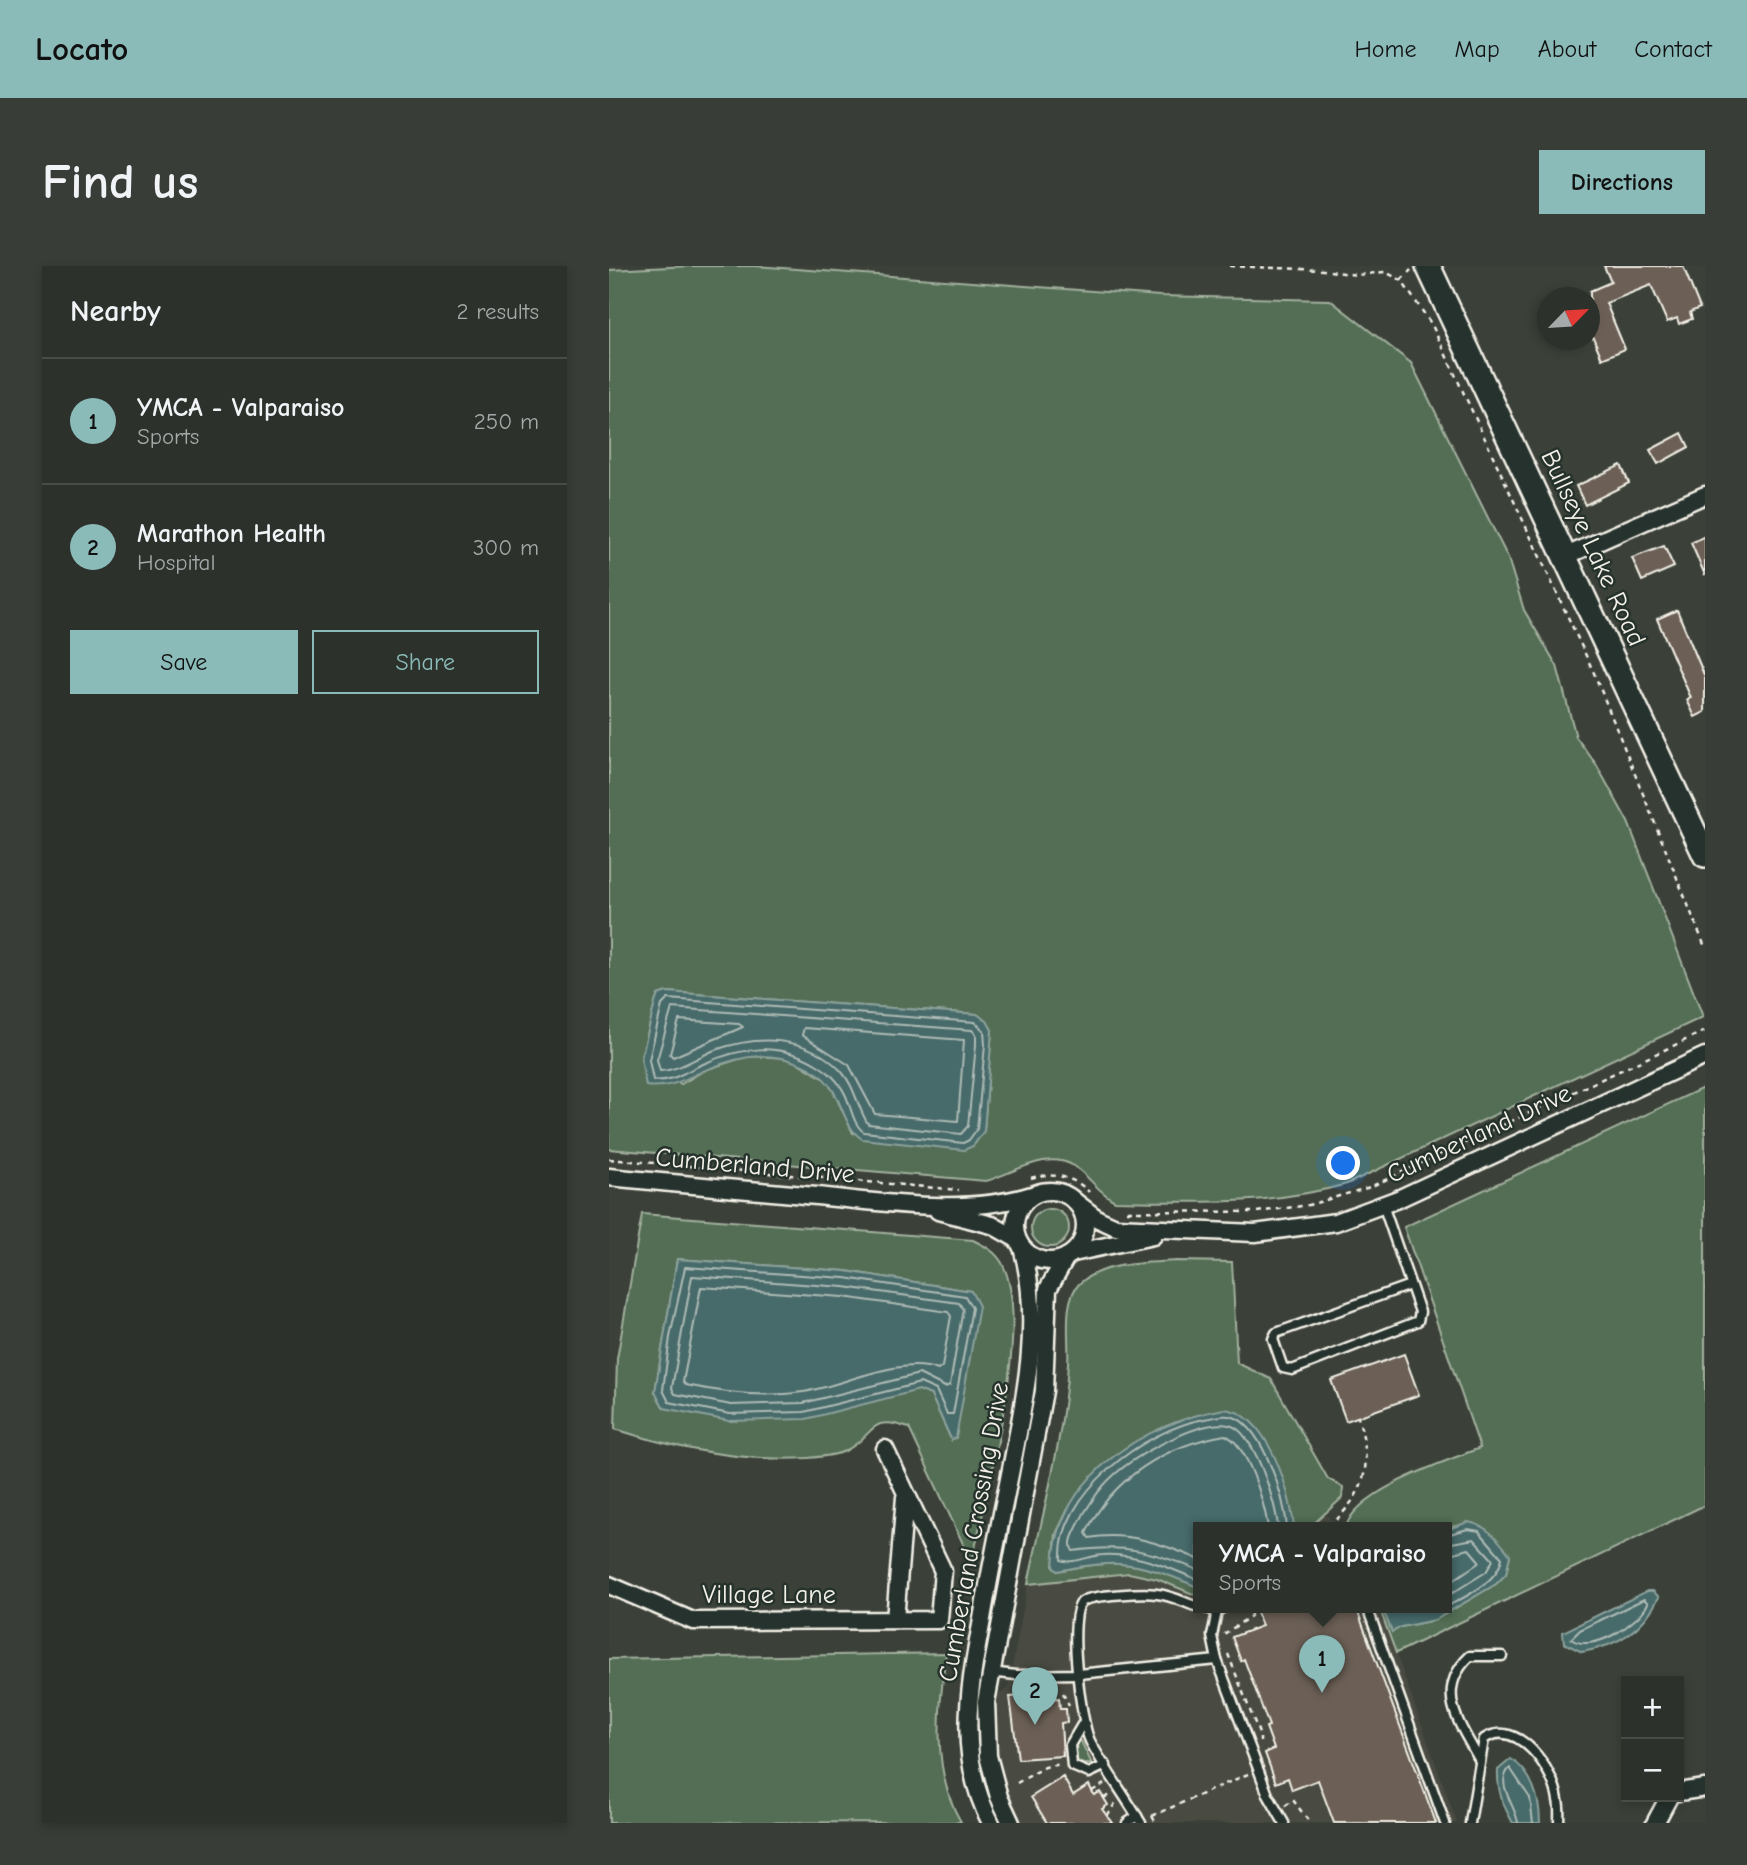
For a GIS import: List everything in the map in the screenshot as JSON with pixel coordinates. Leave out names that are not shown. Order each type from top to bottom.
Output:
[{"type":"street","name":"Bullseye Lake Road","points":[[1428,266],[1705,855]]},
{"type":"street","points":[[1566,556],[1705,495]]},
{"type":"street","name":"Cumberland Drive","points":[[1085,1199],[1098,1219],[1116,1227],[1183,1232],[1269,1231],[1336,1222],[1383,1205],[1705,1056]]},
{"type":"street","name":"Cumberland Drive","points":[[609,1177],[897,1204],[978,1205],[1014,1201],[1029,1188]]},
{"type":"street","points":[[1029,1188],[1058,1191],[1085,1199],[1087,1226],[1070,1255],[1045,1261],[1028,1254],[1019,1243],[1014,1229],[1018,1210],[1029,1188]]},
{"type":"street","name":"Cumberland Drive","points":[[897,1204],[992,1225],[1019,1243]]},
{"type":"street","name":"Cumberland Drive","points":[[1070,1255],[1108,1243],[1183,1232]]},
{"type":"street","name":"Cumberland Crossing Drive","points":[[991,1823],[975,1783],[967,1733],[973,1669],[1027,1386],[1032,1295],[1019,1243]]},
{"type":"street","name":"Cumberland Crossing Drive","points":[[1011,1823],[999,1797],[988,1756],[985,1731],[991,1672],[1041,1415],[1047,1355],[1048,1289],[1070,1255]]},
{"type":"street","name":"Village Lane","points":[[609,1585],[693,1621],[939,1620],[943,1571],[885,1449]]},
{"type":"street","name":"Village Lane","points":[[895,1620],[905,1495]]},
{"type":"street","points":[[1684,1792],[1705,1788]]},
{"type":"street","points":[[1655,1823],[1666,1802]]},
{"type":"lane","points":[[1383,1205],[1420,1312],[1418,1321],[1292,1370],[1283,1368],[1273,1339],[1276,1333],[1410,1285]]},
{"type":"lane","points":[[1127,1823],[1139,1819],[1083,1723],[1074,1621],[1076,1608],[1082,1601],[1159,1594],[1193,1605]]},
{"type":"lane","points":[[1220,1613],[1212,1636],[1217,1660],[1268,1795],[1283,1823]]},
{"type":"lane","points":[[1369,1613],[1445,1823]]},
{"type":"lane","points":[[1480,1762],[1456,1718],[1449,1690],[1459,1667],[1470,1656],[1502,1656]]},
{"type":"lane","points":[[973,1669],[991,1672],[1079,1674],[1217,1660]]},
{"type":"lane","points":[[1083,1723],[1070,1745],[1072,1766],[1089,1773],[1106,1765]]},
{"type":"lane","points":[[1470,1823],[1484,1739],[1493,1733],[1505,1732],[1532,1751],[1548,1773],[1558,1799],[1559,1823]]},
{"type":"path","points":[[1230,266],[1324,270],[1357,275],[1378,271],[1401,279],[1432,325],[1594,673],[1705,947]]},
{"type":"path","points":[[1401,279],[1415,266]]},
{"type":"path","points":[[1125,1211],[1257,1212],[1309,1205],[1370,1187],[1705,1031]]},
{"type":"path","points":[[609,1159],[964,1190]]},
{"type":"path","points":[[1029,1188],[1038,1176],[1056,1176],[1079,1183],[1085,1199]]},
{"type":"path","points":[[1334,1522],[1348,1509],[1365,1474],[1366,1444],[1358,1417]]},
{"type":"path","points":[[1221,1636],[1238,1628],[1251,1616],[1250,1613]]},
{"type":"path","points":[[1222,1649],[1230,1656],[1256,1724],[1260,1736],[1259,1748]]},
{"type":"path","points":[[1063,1693],[1070,1710]]},
{"type":"path","points":[[1017,1783],[1053,1765],[1064,1764],[1065,1768]]},
{"type":"path","points":[[1151,1816],[1248,1774]]},
{"type":"path","points":[[1095,1780],[1104,1784],[1119,1807]]},
{"type":"path","points":[[1092,1791],[1104,1784]]},
{"type":"path","points":[[1104,1798],[1111,1794]]},
{"type":"path","points":[[1283,1808],[1293,1800],[1310,1823]]},
{"type":"path","points":[[1107,1816],[1116,1802]]},
{"type":"shaded area","points":[[1325,1514],[1334,1522],[1316,1522]]},
{"type":"shaded area","points":[[1109,1573],[1129,1573],[1157,1579],[1193,1594],[1193,1613],[1381,1613],[1457,1823],[1017,1823],[995,1764],[991,1706],[996,1696],[1008,1689],[1028,1584]]},
{"type":"green space","points":[[755,266],[1160,296],[1330,300],[1411,363],[1508,558],[1524,610],[1557,666],[1576,737],[1596,764],[1628,822],[1703,1017],[1347,1184],[1289,1196],[1231,1201],[1115,1201],[1074,1166],[1053,1160],[1030,1164],[986,1181],[609,1149],[609,270]],"holes":[[[667,992],[977,1014],[992,1030],[984,1131],[973,1146],[853,1133],[829,1082],[790,1058],[748,1056],[705,1070],[681,1084],[641,1059],[658,995]]]},
{"type":"green space","points":[[1705,1087],[1705,1505],[1396,1653],[1381,1613],[1384,1613],[1392,1632],[1452,1613],[1452,1610],[1496,1584],[1506,1574],[1510,1555],[1494,1537],[1452,1527],[1452,1522],[1349,1522],[1353,1514],[1384,1489],[1404,1478],[1480,1448],[1404,1227]]},
{"type":"green space","points":[[1050,1209],[1064,1214],[1069,1228],[1064,1242],[1050,1247],[1036,1242],[1031,1228],[1036,1214]]},
{"type":"green space","points":[[642,1214],[973,1240],[982,1244],[1002,1263],[1010,1290],[1013,1326],[1004,1410],[972,1563],[909,1428],[886,1423],[878,1425],[845,1451],[807,1458],[734,1456],[662,1443],[615,1429],[617,1359]],"holes":[[[677,1259],[846,1271],[971,1291],[951,1439],[931,1395],[919,1390],[664,1408],[655,1392]]]},
{"type":"green space","points":[[1232,1262],[1237,1363],[1271,1379],[1328,1479],[1343,1487],[1342,1498],[1316,1522],[1293,1522],[1288,1498],[1068,1509],[1056,1534],[1053,1567],[1057,1571],[1098,1564],[1129,1565],[1160,1572],[1193,1585],[1193,1594],[1157,1579],[1129,1573],[1028,1584],[1052,1474],[1066,1391],[1070,1300],[1079,1284],[1100,1271],[1138,1263]]},
{"type":"green space","points":[[1040,1291],[1035,1405],[1001,1579],[999,1562],[1038,1316]]},
{"type":"green space","points":[[946,1653],[941,1695],[941,1761],[951,1802],[961,1822],[609,1823],[609,1659]]},
{"type":"green space","points":[[1076,1740],[1081,1741],[1092,1764],[1083,1764],[1077,1760]]},
{"type":"water","points":[[667,992],[977,1014],[987,1021],[992,1030],[984,1131],[973,1146],[964,1150],[862,1139],[849,1125],[837,1097],[824,1079],[801,1064],[774,1057],[733,1060],[670,1085],[646,1086],[641,1059],[658,995]]},
{"type":"water","points":[[677,1259],[846,1271],[971,1291],[979,1306],[956,1438],[951,1439],[931,1395],[919,1390],[806,1419],[729,1421],[664,1408],[655,1392]]},
{"type":"water","points":[[1224,1409],[1239,1413],[1253,1423],[1274,1455],[1293,1522],[1193,1522],[1193,1585],[1160,1572],[1129,1565],[1098,1564],[1057,1571],[1053,1567],[1058,1535],[1070,1506],[1087,1481],[1136,1441],[1194,1416]]},
{"type":"water","points":[[1468,1522],[1475,1524],[1496,1538],[1510,1555],[1506,1574],[1496,1584],[1452,1610],[1452,1528]]},
{"type":"water","points":[[1647,1591],[1653,1591],[1659,1597],[1645,1619],[1628,1635],[1607,1646],[1582,1652],[1564,1643],[1563,1632]]},
{"type":"water","points":[[1384,1613],[1447,1613],[1435,1620],[1401,1627],[1392,1632]]},
{"type":"water","points":[[1511,1759],[1524,1771],[1533,1787],[1540,1823],[1513,1823],[1506,1810],[1500,1791],[1498,1770]]},
{"type":"building","points":[[1604,266],[1683,266],[1700,308],[1690,312],[1692,319],[1679,324],[1677,318],[1667,322],[1651,285],[1606,303],[1625,349],[1602,359],[1598,350],[1599,287],[1611,282]]},
{"type":"building","points":[[1682,433],[1689,447],[1658,464],[1650,450]]},
{"type":"building","points":[[1621,465],[1629,483],[1585,505],[1576,486]]},
{"type":"building","points":[[1705,536],[1705,575],[1691,543]]},
{"type":"building","points":[[1664,546],[1674,567],[1642,581],[1632,558]]},
{"type":"building","points":[[1677,610],[1705,677],[1705,712],[1695,717],[1687,700],[1691,698],[1657,619]]},
{"type":"building","points":[[1404,1354],[1419,1395],[1346,1421],[1331,1380]]},
{"type":"building","points":[[1257,1613],[1358,1613],[1436,1823],[1334,1823],[1318,1780],[1292,1790],[1288,1778],[1276,1783],[1265,1753],[1274,1749],[1266,1727],[1269,1726],[1244,1659],[1241,1661],[1232,1637],[1262,1626]]},
{"type":"building","points":[[1036,1695],[1036,1700],[1059,1698],[1060,1709],[1066,1709],[1067,1722],[1061,1723],[1063,1756],[1018,1759],[1010,1697]]},
{"type":"building","points":[[1063,1777],[1073,1795],[1089,1785],[1094,1795],[1100,1792],[1108,1805],[1102,1809],[1112,1823],[1047,1823],[1031,1797]]},
{"type":"place","name":"YMCA - Valparaiso","points":[[1322,1693]]},
{"type":"place","name":"Marathon Health","points":[[1035,1725]]}]
